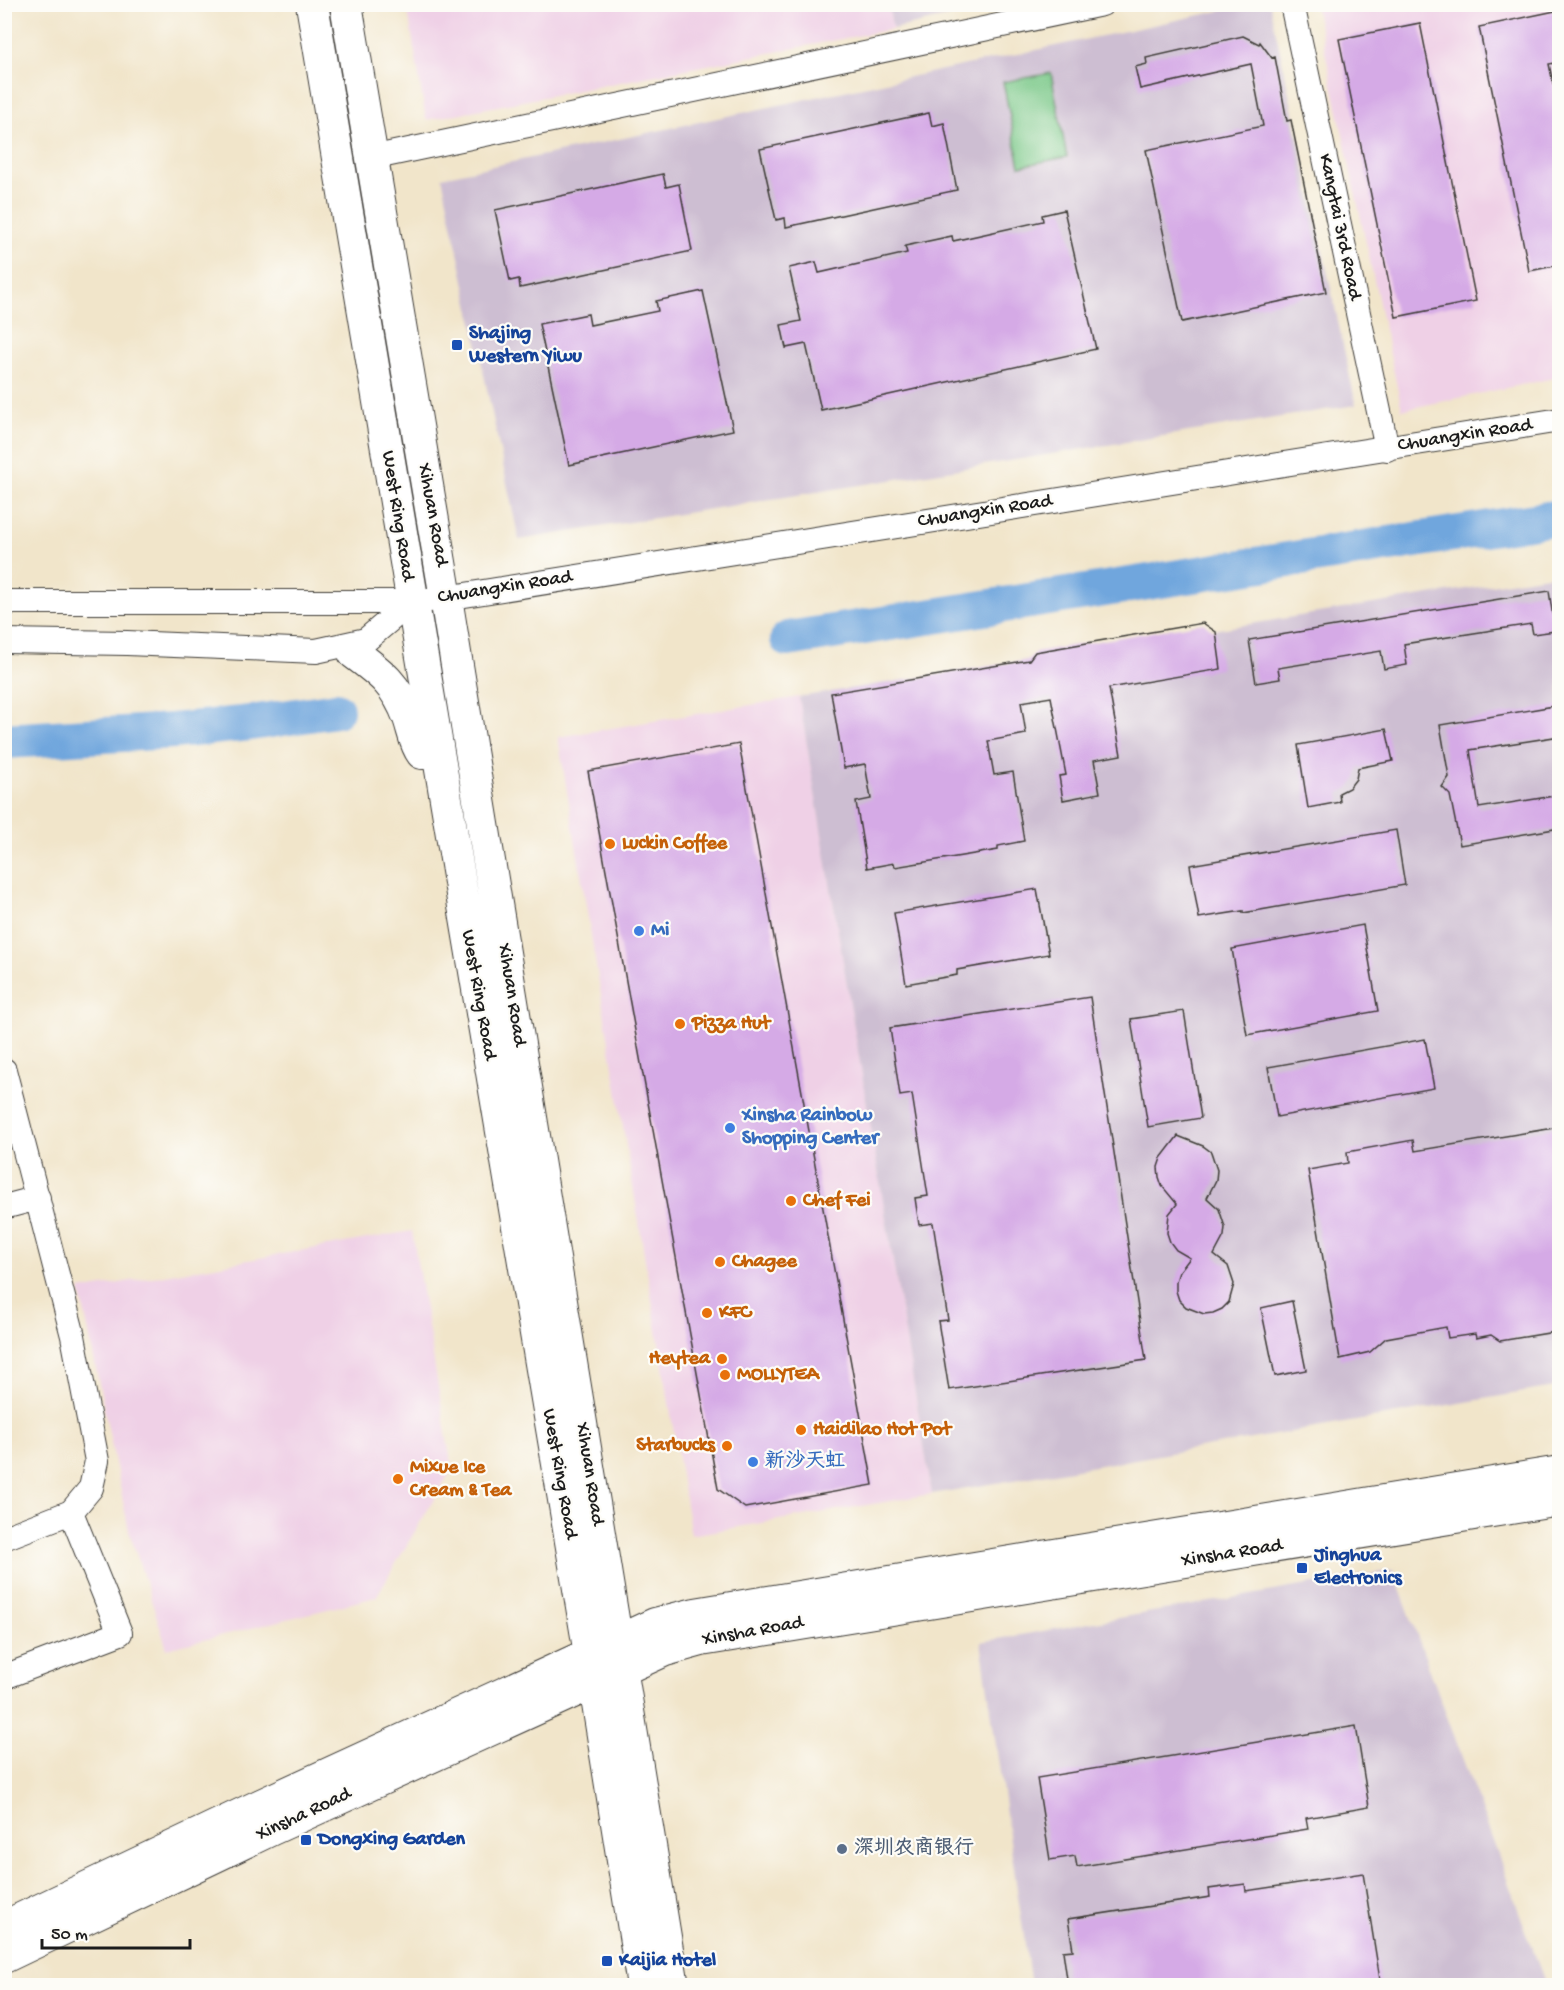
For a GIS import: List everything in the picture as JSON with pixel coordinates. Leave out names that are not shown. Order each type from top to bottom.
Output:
[{"type":"main road","name":"West Ring Road","points":[[312,4],[438,762],[605,1662],[643,1986]]},
{"type":"main road","name":"Xihuan Road","points":[[346,4],[446,598],[605,1662],[673,1986]]},
{"type":"main road","points":[[354,653],[379,672],[396,689],[420,753],[438,762]]},
{"type":"main road","name":"Xinsha Road","points":[[4,1957],[272,1829],[605,1662],[655,1624],[695,1614],[1560,1472]]},
{"type":"main road","name":"Xinsha Road","points":[[4,1927],[261,1805],[605,1662],[701,1640],[1560,1500]]},
{"type":"street","points":[[371,158],[1102,4]]},
{"type":"street","name":"Kangtai 3rd Road","points":[[1292,4],[1387,449]]},
{"type":"street","name":"Chuangxin Road","points":[[4,602],[411,602],[446,598],[1560,420]]},
{"type":"street","name":"Chuangxin Road","points":[[4,641],[127,643],[316,651],[366,640],[411,602]]},
{"type":"street","points":[[4,1070],[74,1336],[97,1461],[90,1488],[70,1512],[4,1538]]},
{"type":"street","points":[[4,1208],[38,1198]]},
{"type":"street","points":[[4,1677],[120,1633],[70,1512]]},
{"type":"shaded area","points":[[888,4],[1000,4],[1000,5],[893,29]]},
{"type":"shaded area","points":[[407,5],[888,5],[893,29],[426,120]]},
{"type":"shaded area","points":[[1247,5],[1270,5],[1356,405],[519,540],[442,177]]},
{"type":"shaded area","points":[[1315,5],[1559,5],[1559,377],[1402,410]]},
{"type":"shaded area","points":[[1559,574],[1559,1386],[932,1494],[799,697]]},
{"type":"shaded area","points":[[799,697],[932,1494],[691,1535],[558,737]]},
{"type":"shaded area","points":[[412,1231],[452,1469],[376,1597],[167,1649],[129,1531],[80,1290]]},
{"type":"shaded area","points":[[1393,1570],[1546,1985],[1031,1985],[981,1642]]},
{"type":"green space","points":[[1051,73],[1067,157],[1020,166],[1003,82]]},
{"type":"building","points":[[1560,10],[1560,62],[1549,64],[1560,116],[1560,265],[1529,271],[1479,27]]},
{"type":"building","points":[[1420,23],[1476,301],[1396,317],[1339,39]]},
{"type":"building","points":[[1243,36],[1259,44],[1260,42],[1272,58],[1275,57],[1287,121],[1291,120],[1326,292],[1182,322],[1146,150],[1263,126],[1251,64],[1140,89],[1135,67],[1147,64],[1146,58]]},
{"type":"building","points":[[929,113],[932,126],[944,123],[957,190],[786,227],[785,218],[776,220],[760,149]]},
{"type":"building","points":[[663,174],[666,187],[679,184],[692,251],[520,288],[519,279],[510,281],[495,210]]},
{"type":"building","points":[[1064,210],[1096,349],[821,410],[806,344],[786,348],[781,325],[801,321],[789,268],[816,262],[819,273],[907,253],[905,246],[952,236],[953,241],[1043,221],[1042,215]]},
{"type":"building","points":[[703,291],[733,430],[569,465],[539,324],[588,314],[590,325],[658,311],[656,301]]},
{"type":"building","points":[[1549,591],[1555,631],[1533,634],[1531,624],[1404,644],[1407,665],[1384,669],[1381,651],[1278,668],[1280,679],[1256,683],[1249,640]]},
{"type":"building","points":[[1203,623],[1216,632],[1221,669],[1109,688],[1121,755],[1094,760],[1100,793],[1063,800],[1059,776],[1066,775],[1051,697],[1021,702],[1026,734],[988,741],[994,775],[1013,772],[1024,841],[998,846],[998,850],[895,867],[894,863],[867,868],[856,802],[871,799],[865,764],[844,768],[831,693],[1029,660],[1035,652]]},
{"type":"building","points":[[1560,705],[1560,736],[1470,750],[1479,808],[1560,795],[1560,828],[1460,845],[1450,795],[1442,787],[1449,777],[1440,725]]},
{"type":"building","points":[[1386,729],[1393,761],[1358,768],[1356,779],[1349,788],[1339,793],[1340,802],[1308,808],[1298,745]]},
{"type":"building","name":"Xinsha Rainbow Shopping Center","points":[[739,744],[873,1485],[745,1508],[718,1489],[588,771]]},
{"type":"building","points":[[1396,830],[1405,885],[1243,913],[1243,911],[1199,918],[1190,865]]},
{"type":"building","points":[[1037,889],[1049,954],[957,970],[957,975],[906,984],[894,913]]},
{"type":"building","points":[[1363,925],[1378,1011],[1247,1035],[1232,949]]},
{"type":"building","points":[[1090,997],[1146,1360],[949,1390],[938,1321],[948,1320],[933,1223],[919,1225],[915,1198],[928,1196],[912,1094],[900,1096],[890,1028]]},
{"type":"building","points":[[1184,1011],[1201,1118],[1148,1127],[1131,1019]]},
{"type":"building","points":[[1425,1039],[1434,1088],[1277,1117],[1268,1067]]},
{"type":"building","points":[[1560,1127],[1560,1331],[1500,1341],[1491,1335],[1476,1338],[1475,1334],[1448,1338],[1446,1327],[1386,1338],[1370,1352],[1340,1359],[1308,1170],[1348,1163],[1347,1152],[1413,1140],[1415,1151]]},
{"type":"building","points":[[1178,1136],[1203,1146],[1211,1152],[1217,1170],[1216,1180],[1207,1198],[1219,1209],[1225,1227],[1224,1236],[1214,1255],[1228,1266],[1234,1284],[1229,1302],[1222,1309],[1213,1313],[1204,1314],[1186,1307],[1179,1300],[1176,1291],[1179,1272],[1190,1258],[1176,1250],[1170,1242],[1167,1233],[1169,1214],[1177,1204],[1162,1186],[1158,1167],[1161,1158]]},
{"type":"building","points":[[1292,1301],[1306,1370],[1275,1376],[1261,1308]]},
{"type":"building","points":[[1356,1726],[1369,1807],[1306,1818],[1308,1829],[1077,1867],[1075,1856],[1050,1860],[1037,1778]]},
{"type":"building","points":[[1363,1873],[1381,1986],[1068,1986],[1063,1951],[1073,1950],[1068,1919],[1210,1897],[1209,1889],[1245,1884],[1246,1891]]},
{"type":"waterway","points":[[788,639],[1560,517]]},
{"type":"waterway","points":[[4,741],[173,731],[250,723],[336,710]]},
{"type":"place","name":"Shajing Western Yiwu","points":[[457,345]]},
{"type":"place","name":"Luckin Coffee","points":[[610,844]]},
{"type":"place","name":"Mi","points":[[639,931]]},
{"type":"place","name":"Pizza Hut","points":[[680,1024]]},
{"type":"place","name":"Xinsha Rainbow Shopping Center","points":[[730,1128]]},
{"type":"place","name":"Chef Fei","points":[[791,1201]]},
{"type":"place","name":"Chagee","points":[[720,1262]]},
{"type":"place","name":"KFC","points":[[707,1313]]},
{"type":"place","name":"Heytea","points":[[722,1359]]},
{"type":"place","name":"MOLLYTEA","points":[[725,1375]]},
{"type":"place","name":"Haidilao Hot Pot","points":[[801,1430]]},
{"type":"place","name":"Starbucks","points":[[727,1446]]},
{"type":"place","name":"新沙天虹","points":[[753,1462]]},
{"type":"place","name":"Mixue Ice Cream & Tea","points":[[398,1479]]},
{"type":"place","name":"Jinghua Electronics","points":[[1302,1568]]},
{"type":"place","name":"Dongxing Garden","points":[[306,1840]]},
{"type":"place","name":"深圳农商银行","points":[[842,1849]]},
{"type":"place","name":"Kaijia Hotel","points":[[607,1961]]}]
